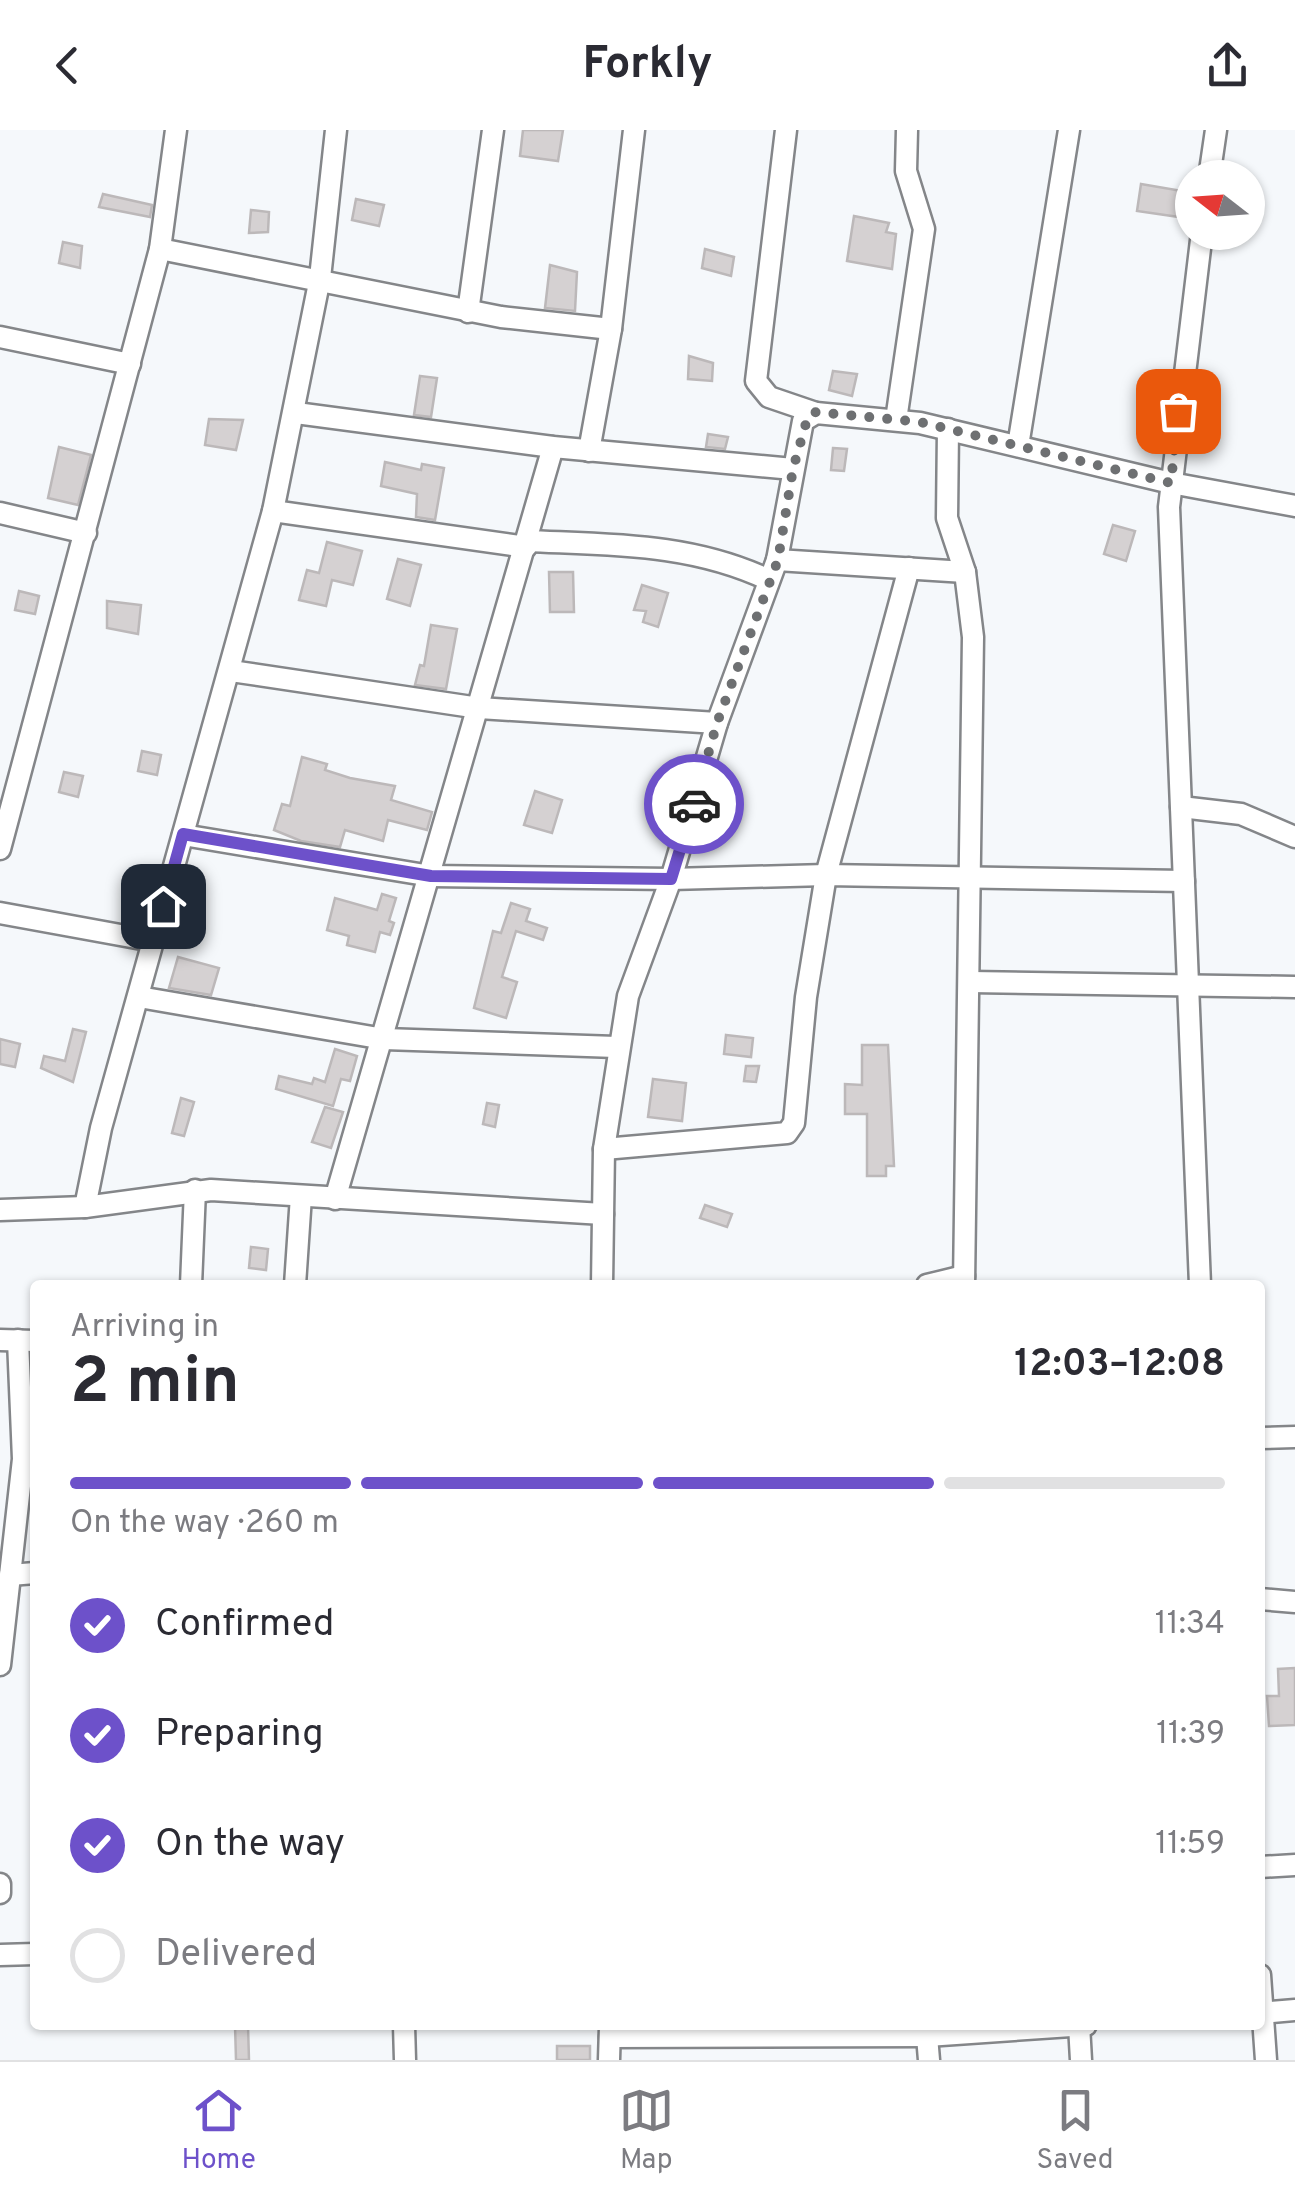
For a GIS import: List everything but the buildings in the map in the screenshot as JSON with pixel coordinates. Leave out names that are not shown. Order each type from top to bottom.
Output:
[{"type":"street","points":[[0,849],[160,249],[176,130]]},
{"type":"street","points":[[85,1207],[100,1128],[231,672],[296,413],[320,278],[336,130]]},
{"type":"street","points":[[468,312],[493,130]]},
{"type":"street","points":[[589,451],[610,329],[634,130]]},
{"type":"street","points":[[786,130],[756,381],[769,397],[816,412],[948,430],[1171,483],[1295,506]]},
{"type":"street","points":[[896,420],[924,229],[906,171],[907,130]]},
{"type":"street","points":[[1018,446],[1068,130]]},
{"type":"street","points":[[1212,160],[1216,130]]},
{"type":"street","points":[[160,249],[320,278],[468,312],[610,329]]},
{"type":"street","points":[[1200,250],[1171,483],[1200,1280]]},
{"type":"street","points":[[0,337],[130,364]]},
{"type":"street","points":[[602,1280],[604,1149],[616,1047],[641,954],[671,879],[717,723],[778,560],[803,421],[816,412]]},
{"type":"street","points":[[296,413],[553,448],[793,469]]},
{"type":"street","points":[[948,430],[947,518],[965,572],[973,638],[964,1280]]},
{"type":"street","points":[[335,1199],[553,448]]},
{"type":"street","points":[[273,511],[526,544],[668,547],[726,562],[770,580]]},
{"type":"street","points":[[0,513],[86,533]]},
{"type":"street","points":[[778,560],[965,572]]},
{"type":"street","points":[[604,1149],[787,1132],[791,1128],[826,875],[909,568]]},
{"type":"street","points":[[231,672],[479,708],[717,723]]},
{"type":"street","points":[[1181,807],[1240,814],[1295,837]]},
{"type":"street","points":[[183,834],[431,876],[671,879],[826,875],[1184,881]]},
{"type":"street","points":[[0,913],[153,942]]},
{"type":"street","points":[[971,982],[1295,988]]},
{"type":"street","points":[[139,998],[384,1039],[616,1047]]},
{"type":"street","points":[[0,1210],[85,1207],[195,1190],[602,1214]]},
{"type":"street","points":[[192,1280],[195,1190]]},
{"type":"street","points":[[295,1280],[300,1196]]},
{"type":"street","points":[[0,1665],[10,1574],[27,1490],[18,1340]]},
{"type":"street","points":[[1265,1438],[1295,1437]]},
{"type":"street","points":[[10,1574],[30,1574]]},
{"type":"street","points":[[1265,1599],[1295,1602]]},
{"type":"street","points":[[1265,1867],[1295,1865]]},
{"type":"street","points":[[0,1884],[0,1893]]},
{"type":"street","points":[[0,1955],[30,1954]]},
{"type":"street","points":[[1265,2012],[1295,2010]]},
{"type":"street","points":[[404,2030],[405,2060]]},
{"type":"street","points":[[609,2060],[610,2031],[979,2030]]},
{"type":"street","points":[[1081,2060],[1082,2030]]},
{"type":"street","points":[[1263,2030],[1266,2060]]},
{"type":"street","points":[[929,2060],[938,2032]]},
{"type":"way so far","points":[[694,804],[717,723],[778,560],[803,421],[808,416],[816,412],[920,422],[1171,483],[1178,411]]},
{"type":"route","points":[[163,906],[183,834],[431,876],[671,879],[694,804]]}]
